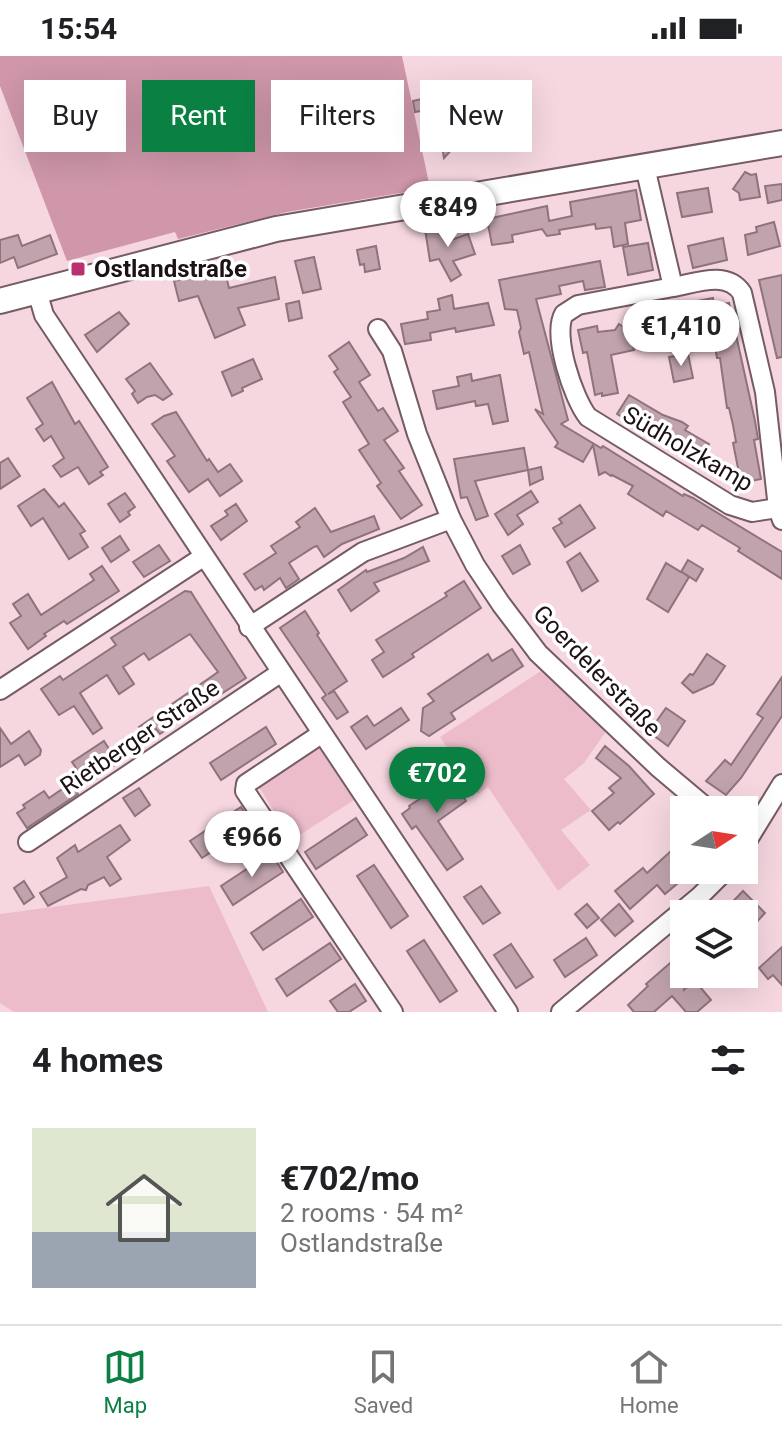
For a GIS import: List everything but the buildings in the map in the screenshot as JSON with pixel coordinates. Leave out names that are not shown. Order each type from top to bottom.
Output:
[{"type":"street","points":[[0,301],[289,227],[782,143]]},
{"type":"street","points":[[645,167],[673,287],[720,279],[737,285],[742,293],[765,392],[780,514]]},
{"type":"street","name":"Südholzkamp","points":[[673,287],[578,305],[564,314],[559,333],[581,408],[597,423],[730,505],[752,512],[780,514]]},
{"type":"street","points":[[37,291],[44,315],[508,1012]]},
{"type":"street","name":"Goerdelerstraße","points":[[378,329],[392,351],[417,434],[451,519],[482,576],[538,653],[692,796]]},
{"type":"street","points":[[249,627],[363,552],[451,519]]},
{"type":"street","points":[[0,690],[203,557]]},
{"type":"street","name":"Rietberger Straße","points":[[28,842],[280,673]]},
{"type":"street","points":[[321,734],[246,784],[245,791],[393,1012]]},
{"type":"street","points":[[758,822],[782,784]]},
{"type":"street","points":[[561,1012],[712,884]]},
{"type":"shaded area","points":[[0,56],[402,56],[430,188],[287,212],[178,239],[175,232],[67,261],[25,152],[126,152],[126,80],[24,80],[24,149],[0,86]]},
{"type":"shaded area","points":[[544,669],[607,730],[584,763],[564,779],[591,810],[561,830],[590,865],[558,891],[488,787],[478,794],[440,737]]},
{"type":"shaded area","points":[[319,748],[354,800],[292,840],[259,787],[261,782]]},
{"type":"shaded area","points":[[209,886],[268,1012],[14,1012],[0,1003],[0,914]]},
{"type":"place","name":"Ostlandstraße","points":[[78,269]]}]
